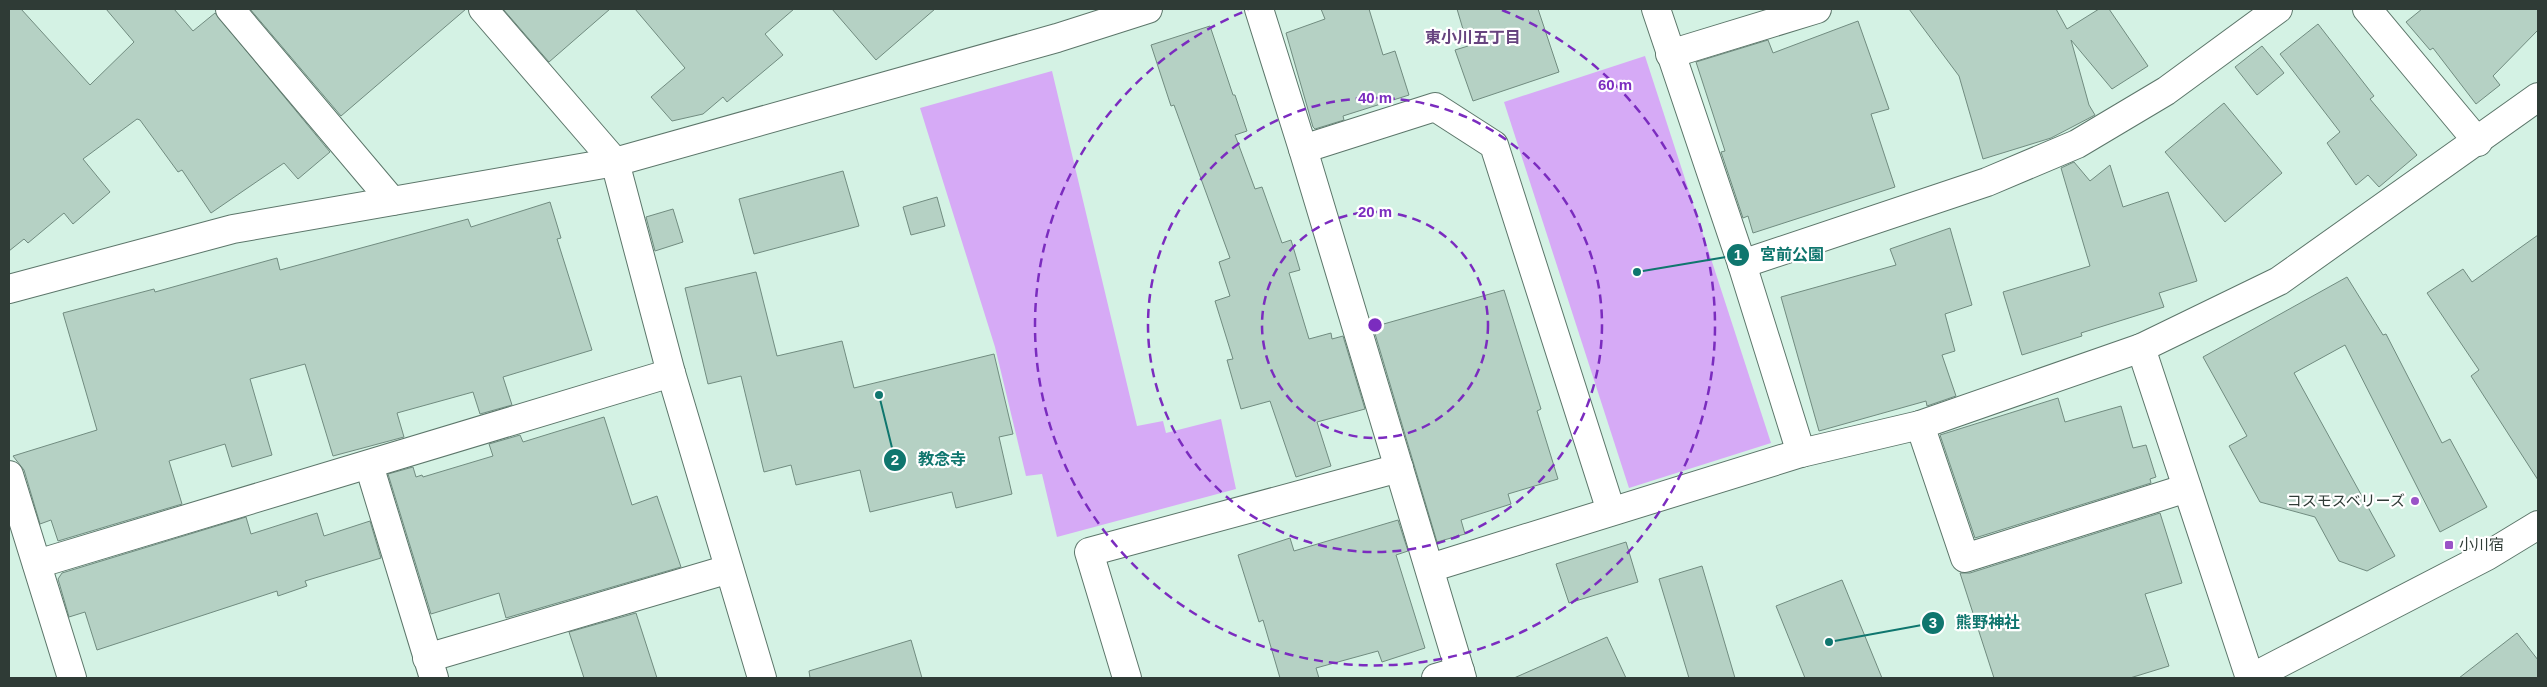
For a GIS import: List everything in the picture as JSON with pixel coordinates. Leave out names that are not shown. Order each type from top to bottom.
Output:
[{"type":"street","points":[[230,9],[392,201]]},
{"type":"street","points":[[483,9],[615,162],[671,373],[762,678]]},
{"type":"street","points":[[9,289],[233,229],[615,162],[1057,38],[1148,9]]},
{"type":"street","points":[[1259,9],[1304,149],[1430,568],[1453,676]]},
{"type":"street","points":[[1656,9],[1742,264],[1801,453]]},
{"type":"street","points":[[1670,54],[1817,9]]},
{"type":"street","points":[[1742,264],[1987,182],[2078,144],[2166,91],[2278,9]]},
{"type":"street","points":[[2367,9],[2478,142]]},
{"type":"street","points":[[1430,568],[1801,453],[1920,425],[2141,348],[2279,281],[2538,98]]},
{"type":"street","points":[[1304,149],[1435,107],[1494,145],[1611,511]]},
{"type":"street","points":[[2141,348],[2250,678],[2487,556],[2538,525]]},
{"type":"street","points":[[37,564],[671,373]]},
{"type":"street","points":[[1920,425],[1965,558],[2187,488]]},
{"type":"street","points":[[369,465],[430,668],[729,569]]},
{"type":"street","points":[[1127,678],[1089,552],[1400,468]]},
{"type":"street","points":[[9,475],[72,678]]},
{"type":"shaded area","points":[[1645,56],[1771,443],[1629,488],[1504,102]]},
{"type":"shaded area","points":[[1052,71],[1137,426],[1163,421],[1166,433],[1221,419],[1236,489],[1057,537],[1042,474],[1026,476],[995,347],[920,108]]},
{"type":"building","points":[[9,9],[21,9],[90,85],[134,42],[106,9],[174,9],[193,31],[215,13],[330,152],[298,179],[284,163],[211,213],[182,170],[178,172],[140,120],[137,119],[83,159],[110,192],[73,224],[64,213],[28,243],[24,239],[9,251]]},
{"type":"building","points":[[250,9],[466,9],[341,116]]},
{"type":"building","points":[[503,9],[610,9],[549,62]]},
{"type":"building","points":[[635,9],[794,9],[765,34],[783,55],[727,102],[723,97],[703,114],[672,121],[651,97],[685,68]]},
{"type":"building","points":[[832,9],[935,9],[876,60]]},
{"type":"building","points":[[1321,9],[1369,9],[1383,55],[1395,51],[1409,95],[1343,116],[1344,120],[1315,129],[1286,33],[1325,19]]},
{"type":"building","points":[[1457,9],[1538,9],[1559,72],[1473,101],[1455,50],[1468,46]]},
{"type":"building","points":[[1909,9],[2056,9],[2067,29],[2099,9],[2109,9],[2148,66],[2112,89],[2071,40],[2089,105],[2095,115],[2051,138],[1983,159],[1959,76]]},
{"type":"building","points":[[2422,9],[2538,9],[2538,30],[2493,76],[2500,85],[2476,104],[2433,48],[2430,50],[2406,22]]},
{"type":"building","points":[[1858,21],[1889,109],[1871,114],[1895,187],[1753,233],[1748,216],[1743,218],[1721,152],[1725,151],[1696,62],[1768,40],[1773,53]]},
{"type":"building","points":[[2318,24],[2374,96],[2370,99],[2417,155],[2379,187],[2368,175],[2356,185],[2327,143],[2340,132],[2280,54]]},
{"type":"building","points":[[1210,26],[1247,131],[1235,135],[1255,189],[1262,187],[1282,243],[1291,240],[1300,270],[1289,273],[1309,339],[1331,333],[1332,339],[1343,336],[1365,409],[1317,422],[1331,466],[1296,477],[1270,401],[1241,409],[1227,360],[1233,359],[1215,301],[1230,296],[1219,262],[1230,258],[1174,105],[1171,106],[1151,45]]},
{"type":"building","points":[[2262,46],[2284,73],[2257,95],[2235,67]]},
{"type":"building","points":[[2224,103],[2282,173],[2225,222],[2165,152]]},
{"type":"building","points":[[2074,162],[2090,181],[2110,165],[2123,207],[2168,192],[2197,281],[2159,293],[2164,307],[2081,333],[2082,336],[2022,355],[2003,292],[2090,266],[2061,168]]},
{"type":"building","points":[[843,171],[859,226],[754,254],[739,199]]},
{"type":"building","points":[[937,197],[945,226],[911,235],[903,207]]},
{"type":"building","points":[[550,202],[561,238],[557,239],[592,350],[503,377],[512,405],[480,414],[473,392],[397,413],[404,437],[333,456],[305,364],[250,379],[272,455],[232,467],[225,444],[169,461],[182,504],[58,541],[51,520],[40,524],[24,470],[13,456],[97,430],[63,313],[154,289],[155,292],[277,258],[280,270],[468,219],[471,227]]},
{"type":"building","points":[[673,209],[683,242],[655,251],[646,217]]},
{"type":"building","points":[[1950,228],[1972,305],[1945,314],[1955,351],[1942,355],[1956,396],[1927,406],[1926,401],[1819,431],[1781,297],[1896,265],[1890,249]]},
{"type":"building","points":[[2538,235],[2538,480],[2471,376],[2479,370],[2427,293],[2463,269],[2472,282]]},
{"type":"building","points":[[756,272],[777,356],[842,341],[854,388],[994,354],[1013,434],[999,437],[1012,494],[956,508],[952,492],[870,512],[860,470],[796,485],[791,465],[764,472],[741,376],[708,384],[685,288]]},
{"type":"building","points":[[2347,277],[2383,335],[2386,334],[2442,443],[2450,439],[2487,507],[2440,532],[2345,345],[2294,373],[2395,556],[2367,571],[2339,561],[2315,517],[2260,502],[2229,446],[2247,436],[2203,357]]},
{"type":"building","points":[[1504,290],[1541,409],[1537,411],[1558,479],[1508,494],[1511,504],[1461,520],[1465,534],[1437,542],[1373,327]]},
{"type":"building","points":[[2058,398],[2065,422],[2121,406],[2133,448],[2146,445],[2156,477],[2150,479],[2151,483],[1975,538],[1940,435]]},
{"type":"building","points":[[604,417],[632,505],[657,496],[681,567],[506,618],[499,593],[431,614],[388,474],[413,467],[416,477],[422,475],[423,477],[493,456],[489,444],[520,435],[523,442]]},
{"type":"building","points":[[317,513],[324,536],[370,521],[381,558],[305,581],[307,586],[278,596],[277,591],[97,650],[85,612],[69,617],[58,579],[62,573],[246,517],[251,534]]},
{"type":"building","points":[[2160,513],[2182,583],[2145,594],[2169,666],[2130,678],[1994,678],[1960,573],[1970,573]]},
{"type":"building","points":[[1398,520],[1408,551],[1396,555],[1425,648],[1382,662],[1378,651],[1316,668],[1319,678],[1280,678],[1263,620],[1259,622],[1238,555],[1290,538],[1294,551]]},
{"type":"building","points":[[1626,542],[1638,582],[1569,603],[1556,564]]},
{"type":"building","points":[[1702,566],[1735,678],[1689,678],[1659,579]]},
{"type":"building","points":[[1842,580],[1882,678],[1805,678],[1776,606]]},
{"type":"building","points":[[636,613],[657,678],[584,678],[569,632]]},
{"type":"building","points":[[2517,633],[2538,660],[2538,678],[2459,678]]},
{"type":"building","points":[[1607,637],[1626,678],[1514,678]]},
{"type":"building","points":[[911,640],[922,678],[810,678],[809,671]]},
{"type":"place","name":"宮前公園","points":[[1637,272]]},
{"type":"place","name":"教念寺","points":[[879,395]]},
{"type":"place","name":"コスモスベリーズ","points":[[2415,501]]},
{"type":"place","name":"小川宿","points":[[2449,545]]},
{"type":"place","name":"熊野神社","points":[[1829,642]]},
{"type":"district","name":"東小川五丁目","points":[[1473,37]]}]
